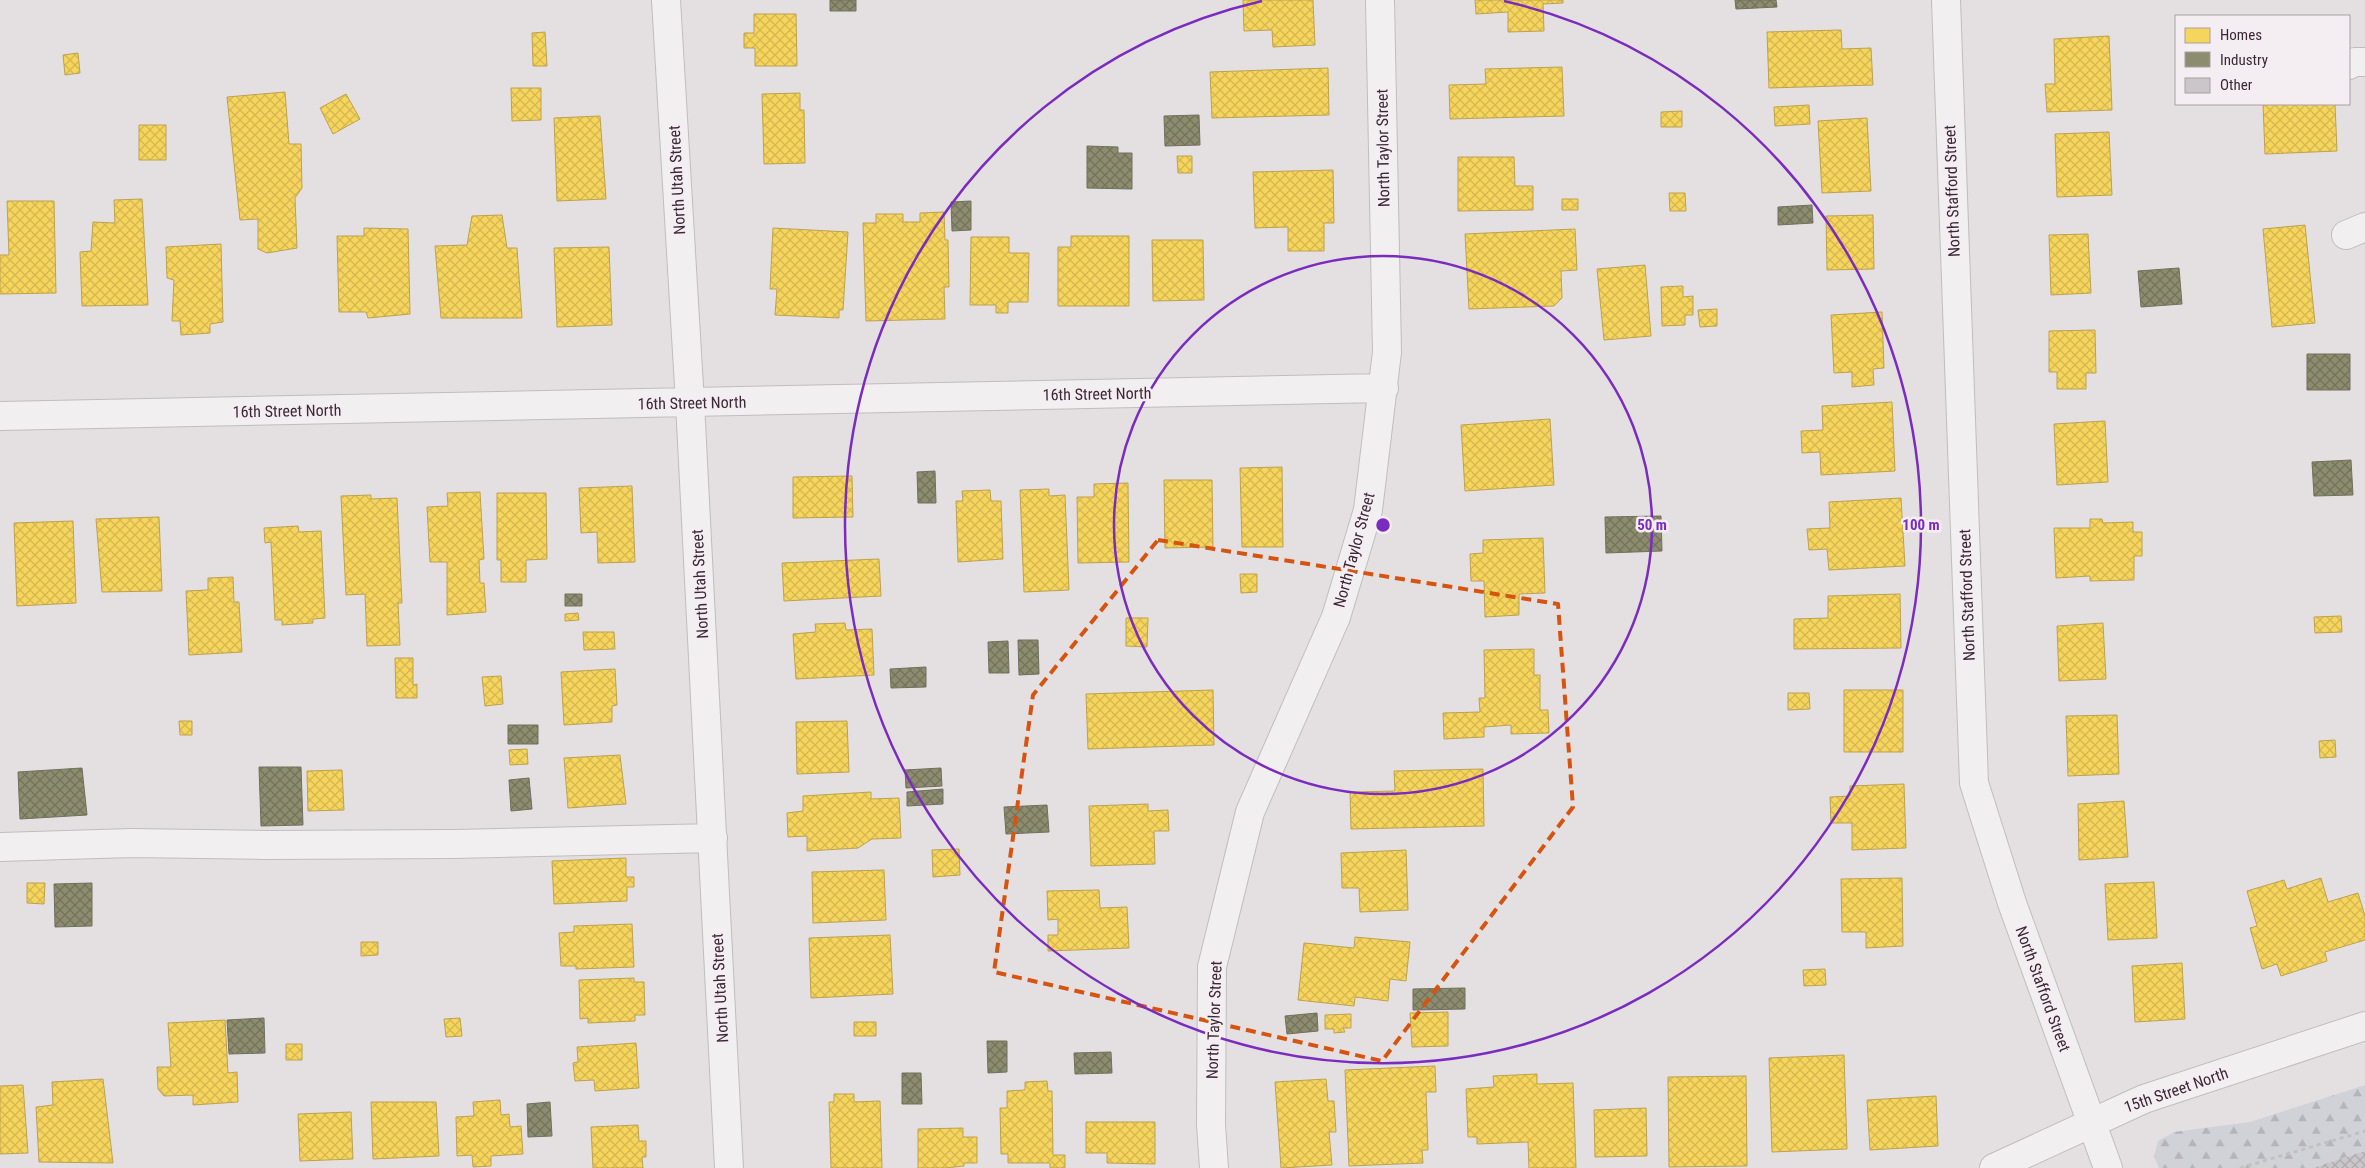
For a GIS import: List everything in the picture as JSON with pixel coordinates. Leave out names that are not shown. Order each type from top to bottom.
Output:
[{"type":"street","name":"North Utah Street","points":[[666,0],[690,403],[729,1168]]},
{"type":"street","name":"North Taylor Street","points":[[1214,1168],[1211,1125],[1212,967],[1250,812],[1336,617],[1368,510],[1387,352],[1380,0]]},
{"type":"street","name":"North Stafford Street","points":[[1946,0],[1974,783],[2012,903],[2108,1168]]},
{"type":"street","points":[[2350,64],[2354,62],[2365,62]]},
{"type":"street","name":"16th Street North","points":[[0,416],[1384,388]]},
{"type":"street","points":[[0,847],[132,843],[264,846],[454,844],[713,838]]},
{"type":"street","name":"15th Street North","points":[[1994,1168],[2144,1099],[2365,1026]]},
{"type":"path","points":[[2240,1168],[2365,1131]]},
{"type":"highlighted area","points":[[1158,540],[1558,604],[1573,807],[1382,1061],[994,972],[1033,695]]},
{"type":"green space","points":[[2365,1085],[2365,1151],[2311,1168],[2159,1168],[2154,1156],[2158,1141],[2174,1132],[2250,1122]]},
{"type":"building: Homes","points":[[1243,0],[1313,0],[1315,45],[1273,47],[1272,30],[1244,31]]},
{"type":"building: Homes","points":[[1475,0],[1563,0],[1563,3],[1543,4],[1544,31],[1508,32],[1508,12],[1476,14]]},
{"type":"building: Homes","points":[[754,14],[796,14],[797,66],[755,66],[755,48],[744,48],[744,33],[754,33]]},
{"type":"building: Homes","points":[[1841,30],[1842,49],[1871,48],[1873,85],[1769,88],[1767,32]]},
{"type":"building: Homes","points":[[545,32],[547,66],[533,66],[532,33]]},
{"type":"building: Homes","points":[[2109,36],[2112,110],[2047,112],[2045,84],[2055,84],[2054,39]]},
{"type":"building: Homes","points":[[78,53],[80,73],[65,75],[63,55]]},
{"type":"building: Homes","points":[[1562,67],[1564,116],[1450,119],[1449,85],[1486,84],[1485,69]]},
{"type":"building: Homes","points":[[1328,68],[1329,115],[1212,118],[1210,72]]},
{"type":"building: Homes","points":[[511,88],[541,88],[541,120],[512,121]]},
{"type":"building: Homes","points":[[285,92],[289,144],[301,144],[302,188],[295,198],[297,248],[267,253],[258,249],[258,219],[240,220],[227,97]]},
{"type":"building: Homes","points":[[800,93],[800,110],[804,110],[805,163],[764,164],[762,94]]},
{"type":"building: Homes","points":[[346,94],[360,119],[333,134],[320,108]]},
{"type":"building: Homes","points":[[1809,105],[1810,124],[1775,126],[1774,107]]},
{"type":"building: Homes","points":[[2263,105],[2335,105],[2337,151],[2265,154]]},
{"type":"building: Homes","points":[[1682,111],[1682,127],[1661,127],[1661,112]]},
{"type":"building: Homes","points":[[600,116],[606,199],[557,201],[554,118]]},
{"type":"building: Homes","points":[[1867,118],[1871,191],[1822,193],[1818,121]]},
{"type":"building: Homes","points":[[139,125],[166,125],[166,160],[139,160]]},
{"type":"building: Homes","points":[[2109,132],[2112,195],[2057,197],[2055,134]]},
{"type":"building: Homes","points":[[1177,156],[1192,156],[1192,173],[1178,173]]},
{"type":"building: Homes","points":[[1458,157],[1514,157],[1515,186],[1533,186],[1533,210],[1458,211]]},
{"type":"building: Homes","points":[[1333,170],[1334,223],[1324,223],[1324,251],[1288,251],[1288,227],[1255,228],[1253,172]]},
{"type":"building: Homes","points":[[1669,193],[1685,193],[1686,211],[1670,211]]},
{"type":"building: Homes","points":[[142,199],[148,305],[82,306],[80,252],[91,251],[93,222],[115,223],[114,200]]},
{"type":"building: Homes","points":[[1562,199],[1578,199],[1578,210],[1562,210]]},
{"type":"building: Homes","points":[[7,201],[54,201],[56,293],[0,294],[0,255],[9,255]]},
{"type":"building: Homes","points":[[944,212],[945,240],[948,240],[949,287],[944,287],[945,319],[866,321],[863,223],[876,223],[876,214],[903,214],[903,222],[920,222],[920,213]]},
{"type":"building: Homes","points":[[502,215],[507,248],[517,248],[522,318],[441,318],[435,246],[467,245],[472,216]]},
{"type":"building: Homes","points":[[1873,215],[1874,269],[1827,270],[1826,216]]},
{"type":"building: Homes","points":[[2305,225],[2315,323],[2272,327],[2263,229]]},
{"type":"building: Homes","points":[[364,228],[408,229],[410,314],[368,318],[366,312],[339,312],[337,236],[364,236]]},
{"type":"building: Homes","points":[[773,228],[848,232],[843,310],[839,310],[839,318],[775,315],[777,289],[770,289]]},
{"type":"building: Homes","points":[[1575,229],[1577,270],[1561,271],[1562,298],[1554,306],[1469,309],[1465,234]]},
{"type":"building: Homes","points":[[2088,234],[2091,293],[2051,295],[2049,235]]},
{"type":"building: Homes","points":[[1071,236],[1129,236],[1129,306],[1058,306],[1058,247],[1071,247]]},
{"type":"building: Homes","points":[[971,237],[1009,237],[1009,253],[1029,253],[1028,302],[1008,302],[1008,313],[996,313],[996,305],[970,305]]},
{"type":"building: Homes","points":[[1152,240],[1203,240],[1204,300],[1153,301]]},
{"type":"building: Homes","points":[[221,244],[223,322],[210,324],[210,333],[181,335],[180,321],[172,321],[174,280],[167,278],[166,247]]},
{"type":"building: Homes","points":[[609,247],[612,325],[557,327],[554,248]]},
{"type":"building: Homes","points":[[1645,265],[1651,336],[1604,340],[1597,269]]},
{"type":"building: Homes","points":[[1683,286],[1683,297],[1693,296],[1693,315],[1685,315],[1685,325],[1662,326],[1661,287]]},
{"type":"building: Homes","points":[[1717,309],[1717,326],[1700,327],[1698,310]]},
{"type":"building: Homes","points":[[1882,312],[1884,368],[1873,369],[1874,385],[1852,387],[1852,372],[1834,373],[1831,315]]},
{"type":"building: Homes","points":[[2095,330],[2096,373],[2086,373],[2086,389],[2057,389],[2057,372],[2049,372],[2049,331]]},
{"type":"building: Homes","points":[[1892,402],[1895,471],[1821,475],[1820,452],[1802,453],[1801,431],[1823,430],[1822,406]]},
{"type":"building: Homes","points":[[1550,419],[1554,485],[1465,491],[1461,425]]},
{"type":"building: Homes","points":[[2105,421],[2108,482],[2057,485],[2054,424]]},
{"type":"building: Homes","points":[[1282,467],[1283,547],[1242,547],[1240,468]]},
{"type":"building: Homes","points":[[852,476],[853,517],[793,518],[793,477]]},
{"type":"building: Homes","points":[[1164,480],[1212,480],[1213,547],[1165,548]]},
{"type":"building: Homes","points":[[1128,483],[1129,562],[1078,563],[1077,497],[1094,497],[1094,484]]},
{"type":"building: Homes","points":[[632,486],[635,562],[598,563],[597,532],[581,533],[579,488]]},
{"type":"building: Homes","points":[[1049,489],[1049,496],[1065,495],[1069,590],[1024,592],[1020,490]]},
{"type":"building: Homes","points":[[990,490],[991,501],[1001,501],[1003,559],[958,562],[956,501],[963,501],[962,491]]},
{"type":"building: Homes","points":[[480,492],[484,559],[479,560],[480,583],[484,583],[486,612],[447,615],[447,562],[430,562],[427,507],[448,506],[447,493]]},
{"type":"building: Homes","points":[[497,493],[546,493],[547,559],[526,560],[526,582],[501,582],[501,560],[497,560]]},
{"type":"building: Homes","points":[[371,495],[371,499],[397,498],[402,603],[398,603],[400,645],[367,646],[365,594],[346,595],[341,496]]},
{"type":"building: Homes","points":[[1901,498],[1905,566],[1829,570],[1827,549],[1809,550],[1807,529],[1830,528],[1829,502]]},
{"type":"building: Homes","points":[[159,517],[162,591],[102,592],[96,519]]},
{"type":"building: Homes","points":[[2090,519],[2102,519],[2103,523],[2133,522],[2133,532],[2142,532],[2142,556],[2134,556],[2134,580],[2090,581],[2090,576],[2056,578],[2054,528],[2090,528]]},
{"type":"building: Homes","points":[[73,521],[76,603],[17,606],[14,523]]},
{"type":"building: Homes","points":[[298,526],[299,532],[321,531],[325,618],[313,619],[313,623],[282,625],[282,620],[275,620],[271,542],[265,543],[264,528]]},
{"type":"building: Homes","points":[[1543,538],[1545,593],[1519,594],[1519,615],[1485,617],[1484,581],[1471,581],[1470,554],[1483,553],[1483,540]]},
{"type":"building: Homes","points":[[879,559],[881,596],[784,601],[782,563]]},
{"type":"building: Homes","points":[[1240,574],[1257,574],[1257,592],[1241,593]]},
{"type":"building: Homes","points":[[233,577],[234,602],[239,602],[242,652],[189,655],[186,591],[208,590],[208,578]]},
{"type":"building: Homes","points":[[1900,594],[1901,648],[1794,649],[1794,619],[1828,618],[1828,596]]},
{"type":"building: Homes","points":[[578,613],[579,620],[565,621],[565,614]]},
{"type":"building: Homes","points":[[2341,616],[2342,632],[2315,633],[2314,617]]},
{"type":"building: Homes","points":[[1126,618],[1148,618],[1147,647],[1126,646]]},
{"type":"building: Homes","points":[[845,623],[846,630],[872,629],[874,675],[796,679],[793,634],[816,632],[815,624]]},
{"type":"building: Homes","points":[[2103,623],[2106,679],[2059,681],[2057,626]]},
{"type":"building: Homes","points":[[583,632],[614,632],[615,649],[584,650]]},
{"type":"building: Homes","points":[[1534,649],[1534,675],[1540,675],[1540,710],[1548,710],[1549,733],[1511,734],[1511,725],[1484,727],[1484,737],[1444,739],[1443,713],[1480,712],[1479,698],[1485,698],[1484,650]]},
{"type":"building: Homes","points":[[395,658],[413,658],[413,685],[417,684],[417,698],[396,698]]},
{"type":"building: Homes","points":[[615,669],[617,705],[612,706],[612,722],[564,725],[561,672]]},
{"type":"building: Homes","points":[[501,676],[503,704],[485,706],[482,677]]},
{"type":"building: Homes","points":[[1213,690],[1214,745],[1088,749],[1086,694]]},
{"type":"building: Homes","points":[[1844,690],[1903,690],[1903,752],[1844,752]]},
{"type":"building: Homes","points":[[1788,693],[1809,693],[1810,709],[1788,710]]},
{"type":"building: Homes","points":[[2117,715],[2119,774],[2068,776],[2066,716]]},
{"type":"building: Homes","points":[[179,721],[192,721],[192,735],[180,735]]},
{"type":"building: Homes","points":[[847,721],[849,772],[797,774],[796,722]]},
{"type":"building: Homes","points":[[2335,740],[2336,757],[2320,758],[2319,741]]},
{"type":"building: Homes","points":[[527,749],[528,764],[510,765],[509,750]]},
{"type":"building: Homes","points":[[620,755],[626,804],[568,808],[564,758]]},
{"type":"building: Homes","points":[[1483,769],[1484,826],[1351,829],[1350,792],[1395,791],[1394,771]]},
{"type":"building: Homes","points":[[342,770],[344,810],[308,811],[307,771]]},
{"type":"building: Homes","points":[[1904,784],[1906,848],[1852,850],[1852,823],[1831,823],[1830,797],[1850,796],[1850,786]]},
{"type":"building: Homes","points":[[871,792],[871,799],[899,798],[901,838],[872,839],[858,848],[807,851],[807,836],[788,837],[787,813],[803,811],[803,796]]},
{"type":"building: Homes","points":[[2124,801],[2128,857],[2079,860],[2078,804]]},
{"type":"building: Homes","points":[[1148,804],[1148,811],[1168,810],[1169,831],[1154,831],[1155,864],[1091,866],[1089,806]]},
{"type":"building: Homes","points":[[959,849],[960,875],[933,877],[932,850]]},
{"type":"building: Homes","points":[[1406,850],[1408,910],[1360,912],[1359,888],[1342,888],[1341,853]]},
{"type":"building: Homes","points":[[626,858],[626,877],[634,877],[634,887],[627,887],[627,901],[554,904],[552,861]]},
{"type":"building: Homes","points":[[884,870],[886,920],[813,923],[812,872]]},
{"type":"building: Homes","points":[[1902,878],[1903,946],[1866,948],[1866,932],[1842,932],[1841,879]]},
{"type":"building: Homes","points":[[2321,878],[2328,902],[2358,893],[2365,916],[2365,940],[2325,952],[2327,961],[2281,976],[2277,964],[2262,969],[2250,928],[2257,926],[2247,891],[2284,880],[2287,889]]},
{"type":"building: Homes","points":[[2154,882],[2157,938],[2108,940],[2105,884]]},
{"type":"building: Homes","points":[[27,883],[45,883],[44,904],[27,903]]},
{"type":"building: Homes","points":[[1099,890],[1100,908],[1127,907],[1129,948],[1048,951],[1048,935],[1058,935],[1058,919],[1048,920],[1047,891]]},
{"type":"building: Homes","points":[[632,924],[634,967],[576,969],[576,966],[561,966],[559,933],[574,932],[574,926]]},
{"type":"building: Homes","points":[[890,935],[893,994],[811,998],[809,938]]},
{"type":"building: Homes","points":[[1355,937],[1410,942],[1406,981],[1390,979],[1388,1001],[1355,997],[1354,1006],[1298,1000],[1304,943],[1354,948]]},
{"type":"building: Homes","points":[[361,942],[378,942],[378,955],[361,956]]},
{"type":"building: Homes","points":[[2182,963],[2185,1019],[2135,1022],[2132,966]]},
{"type":"building: Homes","points":[[1825,969],[1826,985],[1804,986],[1803,970]]},
{"type":"building: Homes","points":[[634,978],[634,982],[644,982],[645,1015],[635,1015],[635,1021],[588,1023],[588,1018],[580,1019],[579,980]]},
{"type":"building: Homes","points":[[1448,1012],[1448,1046],[1412,1047],[1410,1013]]},
{"type":"building: Homes","points":[[1351,1014],[1351,1028],[1343,1028],[1345,1032],[1334,1033],[1334,1029],[1325,1029],[1325,1015]]},
{"type":"building: Homes","points":[[460,1018],[462,1036],[446,1037],[444,1019]]},
{"type":"building: Homes","points":[[225,1020],[228,1073],[237,1072],[238,1102],[193,1105],[193,1095],[164,1096],[158,1089],[157,1067],[171,1067],[168,1023]]},
{"type":"building: Homes","points":[[854,1022],[876,1022],[876,1036],[854,1036]]},
{"type":"building: Homes","points":[[636,1043],[639,1088],[595,1091],[594,1080],[575,1081],[573,1063],[578,1062],[577,1047]]},
{"type":"building: Homes","points":[[286,1044],[302,1044],[302,1060],[286,1060]]},
{"type":"building: Homes","points":[[1844,1055],[1847,1149],[1772,1152],[1769,1058]]},
{"type":"building: Homes","points":[[1435,1066],[1436,1092],[1426,1092],[1428,1150],[1422,1150],[1423,1163],[1349,1166],[1345,1070]]},
{"type":"building: Homes","points":[[1537,1074],[1537,1084],[1573,1083],[1576,1168],[1529,1168],[1528,1142],[1477,1144],[1477,1137],[1468,1137],[1466,1089],[1494,1087],[1493,1076]]},
{"type":"building: Homes","points":[[1746,1076],[1747,1166],[1669,1167],[1668,1077]]},
{"type":"building: Homes","points":[[103,1079],[113,1163],[39,1162],[36,1107],[53,1105],[52,1082]]},
{"type":"building: Homes","points":[[1326,1079],[1328,1101],[1334,1101],[1336,1132],[1329,1132],[1332,1165],[1281,1168],[1275,1082]]},
{"type":"building: Homes","points":[[1047,1081],[1048,1091],[1052,1091],[1053,1155],[1065,1155],[1065,1168],[1050,1168],[1050,1163],[1008,1163],[1008,1154],[1001,1154],[1000,1108],[1007,1108],[1007,1091],[1025,1090],[1025,1082]]},
{"type":"building: Homes","points":[[23,1085],[28,1153],[0,1154],[0,1086]]},
{"type":"building: Homes","points":[[834,1094],[854,1094],[854,1102],[880,1101],[882,1168],[831,1168],[829,1102],[834,1102]]},
{"type":"building: Homes","points":[[1936,1096],[1938,1146],[1870,1150],[1867,1100]]},
{"type":"building: Homes","points":[[500,1100],[501,1115],[509,1114],[510,1127],[521,1126],[523,1154],[491,1156],[491,1166],[473,1167],[472,1155],[457,1156],[456,1117],[474,1116],[473,1102]]},
{"type":"building: Homes","points":[[371,1102],[436,1102],[439,1156],[373,1159]]},
{"type":"building: Homes","points":[[1646,1108],[1647,1156],[1595,1157],[1594,1110]]},
{"type":"building: Homes","points":[[351,1112],[353,1159],[300,1161],[298,1114]]},
{"type":"building: Homes","points":[[1086,1122],[1155,1122],[1155,1164],[1107,1163],[1107,1153],[1086,1153]]},
{"type":"building: Homes","points":[[638,1125],[639,1141],[646,1141],[646,1157],[642,1157],[643,1168],[593,1168],[591,1127]]},
{"type":"building: Homes","points":[[963,1128],[963,1137],[977,1137],[977,1163],[964,1163],[964,1166],[945,1168],[918,1168],[918,1129]]},
{"type":"building: Industry","points":[[830,0],[856,0],[856,11],[830,11]]},
{"type":"building: Industry","points":[[1735,0],[1776,0],[1777,7],[1736,9]]},
{"type":"building: Industry","points":[[1199,115],[1200,145],[1165,146],[1164,116]]},
{"type":"building: Industry","points":[[1087,146],[1118,147],[1118,153],[1132,153],[1132,189],[1087,188]]},
{"type":"building: Industry","points":[[971,201],[971,230],[952,231],[951,202]]},
{"type":"building: Industry","points":[[1812,205],[1813,223],[1778,225],[1778,207]]},
{"type":"building: Industry","points":[[2179,268],[2182,304],[2141,307],[2138,271]]},
{"type":"building: Industry","points":[[2307,354],[2350,354],[2350,390],[2307,390]]},
{"type":"building: Industry","points":[[2351,460],[2353,495],[2314,496],[2312,462]]},
{"type":"building: Industry","points":[[935,471],[936,503],[918,503],[917,472]]},
{"type":"building: Industry","points":[[1661,516],[1662,551],[1606,553],[1605,517]]},
{"type":"building: Industry","points":[[565,594],[582,594],[582,606],[565,606]]},
{"type":"building: Industry","points":[[1018,640],[1038,640],[1039,674],[1019,675]]},
{"type":"building: Industry","points":[[1008,641],[1009,673],[989,673],[988,642]]},
{"type":"building: Industry","points":[[926,667],[926,687],[891,688],[890,669]]},
{"type":"building: Industry","points":[[508,725],[538,725],[538,744],[508,744]]},
{"type":"building: Industry","points":[[259,767],[301,767],[303,825],[261,826]]},
{"type":"building: Industry","points":[[82,768],[87,815],[20,819],[18,772]]},
{"type":"building: Industry","points":[[941,768],[942,786],[906,788],[905,770]]},
{"type":"building: Industry","points":[[529,778],[532,809],[511,811],[509,780]]},
{"type":"building: Industry","points":[[943,789],[943,804],[907,806],[907,792]]},
{"type":"building: Industry","points":[[1047,805],[1049,832],[1006,834],[1004,807]]},
{"type":"building: Industry","points":[[92,883],[92,926],[55,927],[54,884]]},
{"type":"building: Industry","points":[[1465,988],[1465,1009],[1413,1010],[1413,989]]},
{"type":"building: Industry","points":[[1317,1013],[1318,1031],[1287,1034],[1285,1016]]},
{"type":"building: Industry","points":[[264,1018],[265,1053],[229,1054],[227,1020]]},
{"type":"building: Industry","points":[[987,1041],[1007,1041],[1007,1072],[988,1073]]},
{"type":"building: Industry","points":[[1111,1052],[1112,1073],[1075,1074],[1074,1053]]},
{"type":"building: Industry","points":[[902,1073],[921,1073],[922,1104],[902,1104]]},
{"type":"building: Industry","points":[[550,1102],[552,1136],[528,1137],[527,1104]]},
{"type":"building: Other","points":[[2365,1151],[2365,1168],[2312,1168]]}]
